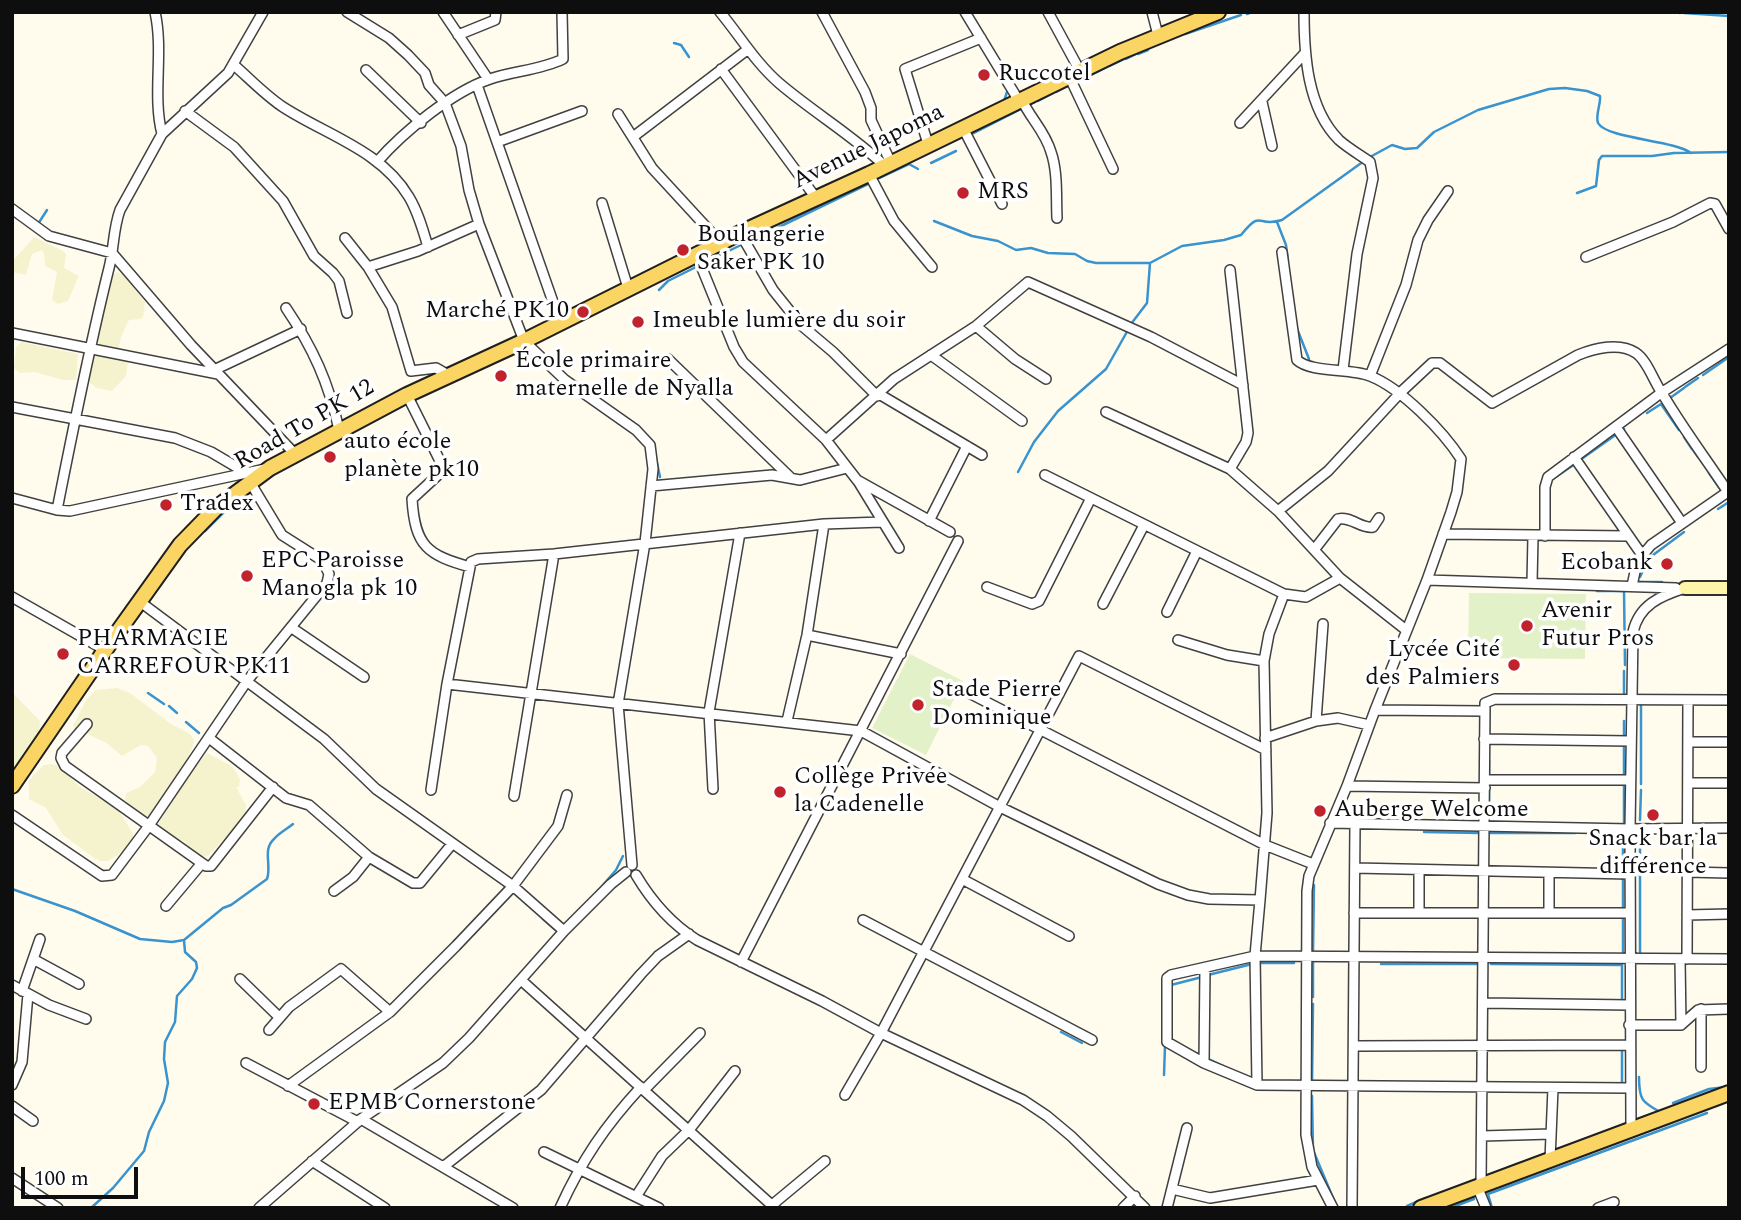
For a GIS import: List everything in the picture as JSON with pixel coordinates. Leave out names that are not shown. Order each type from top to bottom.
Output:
[{"type":"main road","name":"Avenue Japoma","points":[[542,331],[1075,73],[1158,35],[1218,12]]},
{"type":"main road","name":"Road To PK 12","points":[[12,786],[139,601],[190,533],[248,477],[270,468],[407,394],[542,331]]},
{"type":"main road","points":[[1421,1208],[1729,1093]]},
{"type":"street","points":[[155,12],[160,61],[157,107],[162,134]]},
{"type":"street","points":[[57,510],[88,349],[120,210],[162,134],[234,65],[263,12]]},
{"type":"street","points":[[347,12],[389,38],[408,55],[425,73],[429,85],[445,103],[461,146],[479,225],[524,341],[565,380],[644,436],[650,445],[651,486],[645,543],[618,704],[631,870],[659,908],[689,934],[881,1033],[1023,1100],[1071,1136],[1135,1196],[1144,1208]]},
{"type":"street","points":[[443,12],[488,79]]},
{"type":"street","points":[[458,35],[495,20],[496,12]]},
{"type":"street","points":[[377,162],[394,143],[445,103],[477,85],[488,79],[563,59],[562,12]]},
{"type":"street","points":[[720,12],[747,50],[776,81],[888,164]]},
{"type":"street","points":[[822,12],[865,92],[871,108],[871,120],[888,164]]},
{"type":"street","points":[[965,12],[1030,118],[1035,120],[1051,150],[1056,218]]},
{"type":"street","points":[[1048,12],[1113,169]]},
{"type":"street","points":[[1152,12],[1158,35]]},
{"type":"street","points":[[1304,12],[1304,53],[1321,113],[1339,139],[1370,162],[1372,167],[1373,178],[1357,254],[1343,370]]},
{"type":"street","points":[[928,144],[905,69],[981,38]]},
{"type":"street","points":[[633,137],[747,50]]},
{"type":"street","points":[[1240,123],[1304,53]]},
{"type":"street","points":[[234,65],[284,107],[377,162],[402,186],[410,198],[428,247]]},
{"type":"street","points":[[721,69],[816,198]]},
{"type":"street","points":[[366,70],[421,123]]},
{"type":"street","points":[[477,85],[560,322]]},
{"type":"street","points":[[1262,102],[1272,146]]},
{"type":"street","points":[[185,111],[234,147],[283,201],[314,257],[333,272],[339,281],[347,313]]},
{"type":"street","points":[[497,142],[582,111]]},
{"type":"street","points":[[618,114],[652,168],[721,243]]},
{"type":"street","points":[[963,128],[1002,204]]},
{"type":"street","points":[[869,174],[903,234],[932,267]]},
{"type":"street","points":[[1370,376],[1406,285],[1418,240],[1448,191]]},
{"type":"street","points":[[1586,257],[1673,222],[1710,203],[1715,204],[1729,229]]},
{"type":"street","points":[[602,204],[628,288]]},
{"type":"street","points":[[12,208],[49,236],[112,253],[216,372],[294,453]]},
{"type":"street","points":[[368,267],[428,247],[479,225]]},
{"type":"street","points":[[740,233],[774,290],[801,325],[878,395],[982,455]]},
{"type":"street","points":[[345,238],[368,267],[392,307],[411,371],[436,368],[448,375]]},
{"type":"street","points":[[1282,252],[1297,360],[1308,366],[1370,376],[1401,392],[1461,459],[1457,492],[1427,580],[1347,786],[1313,864],[1307,891],[1307,1144],[1318,1180],[1333,1208]]},
{"type":"street","points":[[697,256],[734,347],[743,362],[826,440],[858,480],[899,548]]},
{"type":"street","points":[[1230,270],[1248,433],[1246,442],[1230,469]]},
{"type":"street","points":[[826,440],[901,374],[976,327],[1026,283],[1031,282],[1151,337],[1243,385]]},
{"type":"street","points":[[286,308],[315,355],[328,388],[339,430]]},
{"type":"street","points":[[976,327],[1022,364],[1046,379]]},
{"type":"street","points":[[12,334],[216,372],[301,330]]},
{"type":"street","points":[[1278,511],[1328,471],[1401,392],[1436,362],[1488,402],[1497,402],[1593,349],[1629,350],[1638,354],[1661,393],[1728,491],[1659,538],[1642,555],[1634,571],[1632,586]]},
{"type":"street","points":[[1545,536],[1545,487],[1548,477],[1661,393],[1729,349]]},
{"type":"street","points":[[931,355],[1022,421]]},
{"type":"street","points":[[668,359],[793,480]]},
{"type":"street","points":[[407,394],[440,463],[438,475],[412,499],[419,535],[422,543],[435,555],[470,567]]},
{"type":"street","points":[[12,407],[74,421],[175,438],[211,452],[248,477],[282,535],[323,561],[329,574],[327,583],[247,681],[148,827],[112,875],[102,876],[12,815]]},
{"type":"street","points":[[1106,412],[1230,469],[1278,511],[1340,578],[1406,630]]},
{"type":"street","points":[[1616,427],[1682,523]]},
{"type":"street","points":[[929,521],[967,446]]},
{"type":"street","points":[[1574,457],[1642,555]]},
{"type":"street","points":[[651,486],[772,475],[793,480],[807,479],[847,468]]},
{"type":"street","points":[[1045,475],[1284,594],[1306,597],[1340,578]]},
{"type":"street","points":[[12,498],[70,511],[248,477]]},
{"type":"street","points":[[858,480],[950,532]]},
{"type":"street","points":[[987,587],[1032,604],[1039,601],[1091,498]]},
{"type":"street","points":[[1314,550],[1338,519],[1343,517],[1368,528],[1373,527],[1379,518]]},
{"type":"street","points":[[431,790],[447,684],[471,562],[478,559],[554,554],[824,524],[882,522]]},
{"type":"street","points":[[787,721],[807,635],[824,524]]},
{"type":"street","points":[[1103,604],[1144,525]]},
{"type":"street","points":[[713,789],[709,712],[740,533]]},
{"type":"street","points":[[1443,534],[1628,536]]},
{"type":"street","points":[[1532,583],[1533,536]]},
{"type":"street","points":[[741,962],[958,541]]},
{"type":"street","points":[[1167,612],[1196,551]]},
{"type":"street","points":[[514,796],[554,554]]},
{"type":"street","points":[[1427,580],[1729,588]]},
{"type":"street","points":[[1631,1128],[1630,699],[1636,620],[1651,602],[1685,588]]},
{"type":"street","points":[[1257,1085],[1255,956],[1267,813],[1264,661],[1269,634],[1284,594]]},
{"type":"street","points":[[139,601],[324,738],[376,789],[513,886],[564,931]]},
{"type":"street","points":[[14,602],[105,650]]},
{"type":"street","points":[[1316,721],[1323,624]]},
{"type":"street","points":[[292,628],[364,677]]},
{"type":"street","points":[[807,635],[901,654]]},
{"type":"street","points":[[1178,640],[1227,655],[1264,661]]},
{"type":"street","points":[[845,1096],[881,1033],[1079,656],[1266,750]]},
{"type":"street","points":[[447,684],[861,731],[1000,807],[1174,891],[1209,899],[1260,900]]},
{"type":"street","points":[[967,692],[1265,845],[1313,864]]},
{"type":"street","points":[[1486,1208],[1479,1185],[1485,913],[1485,704],[1495,699],[1729,701]]},
{"type":"street","points":[[1681,1025],[1688,915],[1688,700]]},
{"type":"street","points":[[1375,710],[1484,711]]},
{"type":"street","points":[[1265,738],[1316,721],[1338,718],[1369,725]]},
{"type":"street","points":[[87,724],[62,753],[62,762],[148,827],[202,863],[211,866],[273,788]]},
{"type":"street","points":[[209,738],[286,798],[309,805],[369,857],[416,884],[452,844]]},
{"type":"street","points":[[1484,739],[1630,741]]},
{"type":"street","points":[[1688,742],[1729,742]]},
{"type":"street","points":[[1347,786],[1630,780]]},
{"type":"street","points":[[1688,783],[1729,783]]},
{"type":"street","points":[[288,1086],[390,1013],[513,886],[558,826],[567,795]]},
{"type":"street","points":[[1330,823],[1729,828]]},
{"type":"street","points":[[1352,1208],[1355,824]]},
{"type":"street","points":[[334,891],[353,877],[369,857]]},
{"type":"street","points":[[166,906],[202,863]]},
{"type":"street","points":[[1355,868],[1630,874]]},
{"type":"street","points":[[262,1207],[359,1120],[443,1063],[564,931],[611,884],[631,870]]},
{"type":"street","points":[[1419,870],[1419,913]]},
{"type":"street","points":[[1688,872],[1729,873]]},
{"type":"street","points":[[1549,873],[1549,913]]},
{"type":"street","points":[[962,879],[1069,936]]},
{"type":"street","points":[[1354,913],[1630,914]]},
{"type":"street","points":[[1688,915],[1729,914]]},
{"type":"street","points":[[863,920],[1092,1040]]},
{"type":"street","points":[[443,1167],[541,1090],[658,956],[689,934]]},
{"type":"street","points":[[12,1085],[22,1062],[25,993],[40,939]]},
{"type":"street","points":[[1629,1088],[1257,1085],[1204,1063],[1169,1044],[1166,1038],[1167,978],[1255,956],[1729,959]]},
{"type":"street","points":[[33,960],[79,984]]},
{"type":"street","points":[[1204,1063],[1205,968]]},
{"type":"street","points":[[269,1030],[297,1001],[341,969],[390,1013]]},
{"type":"street","points":[[240,979],[279,1017]]},
{"type":"street","points":[[521,980],[774,1207],[825,1161]]},
{"type":"street","points":[[12,985],[86,1019]]},
{"type":"street","points":[[1483,1003],[1630,1005]]},
{"type":"street","points":[[1629,1025],[1681,1025],[1701,1009],[1729,1009]]},
{"type":"street","points":[[1701,1009],[1701,1067]]},
{"type":"street","points":[[561,1208],[579,1168],[612,1119],[700,1032]]},
{"type":"street","points":[[1355,1046],[1629,1045]]},
{"type":"street","points":[[246,1063],[359,1120],[513,1208]]},
{"type":"street","points":[[637,1195],[662,1156],[689,1130],[735,1071]]},
{"type":"street","points":[[1550,1160],[1553,1088]]},
{"type":"street","points":[[12,1105],[33,1121]]},
{"type":"street","points":[[1167,1208],[1187,1128]]},
{"type":"street","points":[[1482,1136],[1551,1134]]},
{"type":"street","points":[[544,1152],[659,1208]]},
{"type":"street","points":[[312,1161],[385,1208]]},
{"type":"street","points":[[12,1178],[58,1208]]},
{"type":"street","points":[[1172,1189],[1210,1198],[1318,1180]]},
{"type":"street","points":[[1123,1208],[1135,1196]]},
{"type":"street","points":[[1598,1208],[1614,1202]]},
{"type":"shaded area","points":[[34,237],[63,251],[66,254],[64,268],[79,276],[68,301],[58,304],[52,300],[57,272],[45,266],[42,250],[32,254],[26,275],[12,272],[12,262]]},
{"type":"shaded area","points":[[117,272],[123,275],[145,302],[143,317],[129,320],[121,337],[119,347],[128,361],[126,376],[112,391],[97,388],[90,383],[88,367],[98,339],[100,312],[111,277]]},
{"type":"shaded area","points":[[21,342],[78,354],[76,380],[63,380],[35,372],[20,373],[14,368],[16,347]]},
{"type":"shaded area","points":[[117,688],[130,693],[171,724],[190,734],[194,740],[183,767],[149,816],[141,815],[125,800],[126,793],[140,787],[155,772],[157,758],[148,746],[141,745],[122,756],[105,742],[77,732],[73,726],[86,700],[96,690]]},
{"type":"shaded area","points":[[12,692],[40,721],[39,734],[12,769]]},
{"type":"shaded area","points":[[207,753],[233,767],[240,779],[239,787],[236,787],[246,805],[245,812],[233,830],[208,856],[200,857],[193,854],[185,841],[163,839],[157,833],[157,826],[188,776]]},
{"type":"shaded area","points":[[44,765],[58,766],[80,787],[118,809],[133,834],[133,841],[121,853],[108,861],[93,857],[63,835],[46,808],[29,799],[29,780]]},
{"type":"green space","name":"Avenir Futur Pros","points":[[1469,593],[1586,594],[1585,659],[1468,658]]},
{"type":"green space","name":"Stade Pierre Dominique","points":[[910,654],[963,681],[926,755],[872,728]]},
{"type":"waterway","points":[[1247,14],[1252,12]]},
{"type":"waterway","points":[[1674,12],[1680,13]]},
{"type":"waterway","points":[[1684,13],[1729,16]]},
{"type":"waterway","points":[[1185,34],[1241,15]]},
{"type":"waterway","points":[[674,43],[681,45],[689,57]]},
{"type":"waterway","points":[[1138,54],[1148,50]]},
{"type":"waterway","points":[[1126,59],[1136,54]]},
{"type":"waterway","points":[[1109,66],[1124,59]]},
{"type":"waterway","points":[[1087,77],[1107,67]]},
{"type":"waterway","points":[[1056,92],[1068,86]]},
{"type":"waterway","points":[[1370,157],[1392,145],[1405,149],[1417,148],[1434,132],[1478,110],[1549,89],[1565,88],[1600,96],[1597,120],[1604,128],[1614,133],[1671,145],[1691,153]]},
{"type":"waterway","points":[[1004,101],[1007,92]]},
{"type":"waterway","points":[[1038,101],[1053,93]]},
{"type":"waterway","points":[[1027,106],[1035,102]]},
{"type":"waterway","points":[[970,135],[1023,108]]},
{"type":"waterway","points":[[931,163],[956,151]]},
{"type":"waterway","points":[[1577,193],[1596,186],[1599,160],[1602,156],[1729,152]]},
{"type":"waterway","points":[[934,221],[972,236],[998,241],[1016,250],[1031,248],[1048,253],[1075,254],[1096,263],[1150,263],[1182,246],[1241,235],[1257,220],[1282,220],[1364,161]]},
{"type":"waterway","points":[[879,178],[909,164],[918,169]]},
{"type":"waterway","points":[[750,241],[870,183]]},
{"type":"waterway","points":[[38,224],[47,210]]},
{"type":"waterway","points":[[1277,222],[1286,245],[1288,261]]},
{"type":"waterway","points":[[704,263],[743,244]]},
{"type":"waterway","points":[[1131,324],[1147,303],[1150,263]]},
{"type":"waterway","points":[[659,290],[668,281],[698,266]]},
{"type":"waterway","points":[[1296,326],[1309,359]]},
{"type":"waterway","points":[[1018,472],[1034,442],[1058,411],[1106,369],[1128,330]]},
{"type":"waterway","points":[[1703,375],[1729,357]]},
{"type":"waterway","points":[[1685,387],[1698,378]]},
{"type":"waterway","points":[[1670,398],[1684,388]]},
{"type":"waterway","points":[[1647,413],[1661,404],[1679,430]]},
{"type":"waterway","points":[[1580,460],[1624,429]]},
{"type":"waterway","points":[[1684,437],[1692,449]]},
{"type":"waterway","points":[[654,449],[660,477]]},
{"type":"waterway","points":[[1693,450],[1698,457]]},
{"type":"waterway","points":[[1557,476],[1575,464]]},
{"type":"waterway","points":[[1709,473],[1723,493]]},
{"type":"waterway","points":[[1718,509],[1729,502]]},
{"type":"waterway","points":[[205,531],[230,506]]},
{"type":"waterway","points":[[1640,577],[1649,558],[1684,532]]},
{"type":"waterway","points":[[1638,582],[1662,582]]},
{"type":"waterway","points":[[1597,591],[1624,591],[1625,665]]},
{"type":"waterway","points":[[1624,671],[1624,697]]},
{"type":"waterway","points":[[148,693],[164,704]]},
{"type":"waterway","points":[[1641,703],[1641,784]]},
{"type":"waterway","points":[[1489,705],[1489,736]]},
{"type":"waterway","points":[[169,706],[177,713]]},
{"type":"waterway","points":[[1624,721],[1624,778]]},
{"type":"waterway","points":[[186,722],[199,733]]},
{"type":"waterway","points":[[1489,761],[1489,802]]},
{"type":"waterway","points":[[1624,781],[1624,824]]},
{"type":"waterway","points":[[1640,820],[1641,790]]},
{"type":"waterway","points":[[12,889],[75,911],[140,939],[172,942],[184,940],[223,908],[267,879],[270,843],[293,824]]},
{"type":"waterway","points":[[1424,832],[1480,833]]},
{"type":"waterway","points":[[1489,833],[1575,833]]},
{"type":"waterway","points":[[1623,833],[1623,907]]},
{"type":"waterway","points":[[1640,833],[1640,953]]},
{"type":"waterway","points":[[596,893],[616,870],[623,856]]},
{"type":"waterway","points":[[1313,953],[1314,885]]},
{"type":"waterway","points":[[1623,917],[1623,952]]},
{"type":"waterway","points":[[543,919],[559,933]]},
{"type":"waterway","points":[[91,1208],[113,1188],[144,1151],[149,1132],[164,1101],[168,1083],[164,1059],[165,1042],[175,1022],[177,996],[192,979],[197,968],[196,962],[185,952],[184,940]]},
{"type":"waterway","points":[[1313,960],[1313,997]]},
{"type":"waterway","points":[[1259,963],[1294,963]]},
{"type":"waterway","points":[[1208,975],[1252,964]]},
{"type":"waterway","points":[[1381,964],[1479,964]]},
{"type":"waterway","points":[[1491,964],[1622,965],[1622,1002]]},
{"type":"waterway","points":[[1171,985],[1202,977]]},
{"type":"waterway","points":[[1312,1084],[1313,1004]]},
{"type":"waterway","points":[[1061,1032],[1082,1043]]},
{"type":"waterway","points":[[1164,1075],[1165,1046]]},
{"type":"waterway","points":[[1186,1048],[1202,1056]]},
{"type":"waterway","points":[[1622,1049],[1622,1086]]},
{"type":"waterway","points":[[1208,1059],[1227,1068]]},
{"type":"waterway","points":[[1639,1077],[1643,1099],[1660,1112]]},
{"type":"waterway","points":[[1673,1103],[1709,1089],[1726,1087]]},
{"type":"waterway","points":[[1312,1096],[1313,1150],[1336,1205]]},
{"type":"waterway","points":[[1492,1208],[1488,1194],[1707,1113]]},
{"type":"waterway","points":[[1507,1168],[1520,1163]]},
{"type":"waterway","points":[[1492,1174],[1501,1171]]},
{"type":"waterway","points":[[1407,1206],[1426,1198]]},
{"type":"waterway","points":[[1450,1208],[1474,1199]]},
{"type":"place","name":"Ruccotel","points":[[984,75]]},
{"type":"place","name":"MRS","points":[[963,193]]},
{"type":"place","name":"Boulangerie Saker PK 10","points":[[683,250]]},
{"type":"place","name":"Marché PK10","points":[[583,312]]},
{"type":"place","name":"Imeuble lumière du soir","points":[[638,322]]},
{"type":"place","name":"École primaire maternelle de Nyalla","points":[[501,376]]},
{"type":"place","name":"auto école planète pk10","points":[[330,457]]},
{"type":"place","name":"Tradex","points":[[166,505]]},
{"type":"place","name":"Ecobank","points":[[1667,564]]},
{"type":"place","name":"EPC Paroisse Manogla pk 10","points":[[247,576]]},
{"type":"place","name":"Avenir Futur Pros","points":[[1527,626]]},
{"type":"place","name":"PHARMACIE CARREFOUR PK11","points":[[63,654]]},
{"type":"place","name":"Lycée Cité des Palmiers","points":[[1514,665]]},
{"type":"place","name":"Stade Pierre Dominique","points":[[918,705]]},
{"type":"place","name":"Collège Privée la Cadenelle","points":[[780,792]]},
{"type":"place","name":"Auberge Welcome","points":[[1320,811]]},
{"type":"place","name":"Snack bar la différence","points":[[1653,815]]},
{"type":"place","name":"EPMB Cornerstone","points":[[314,1104]]}]
